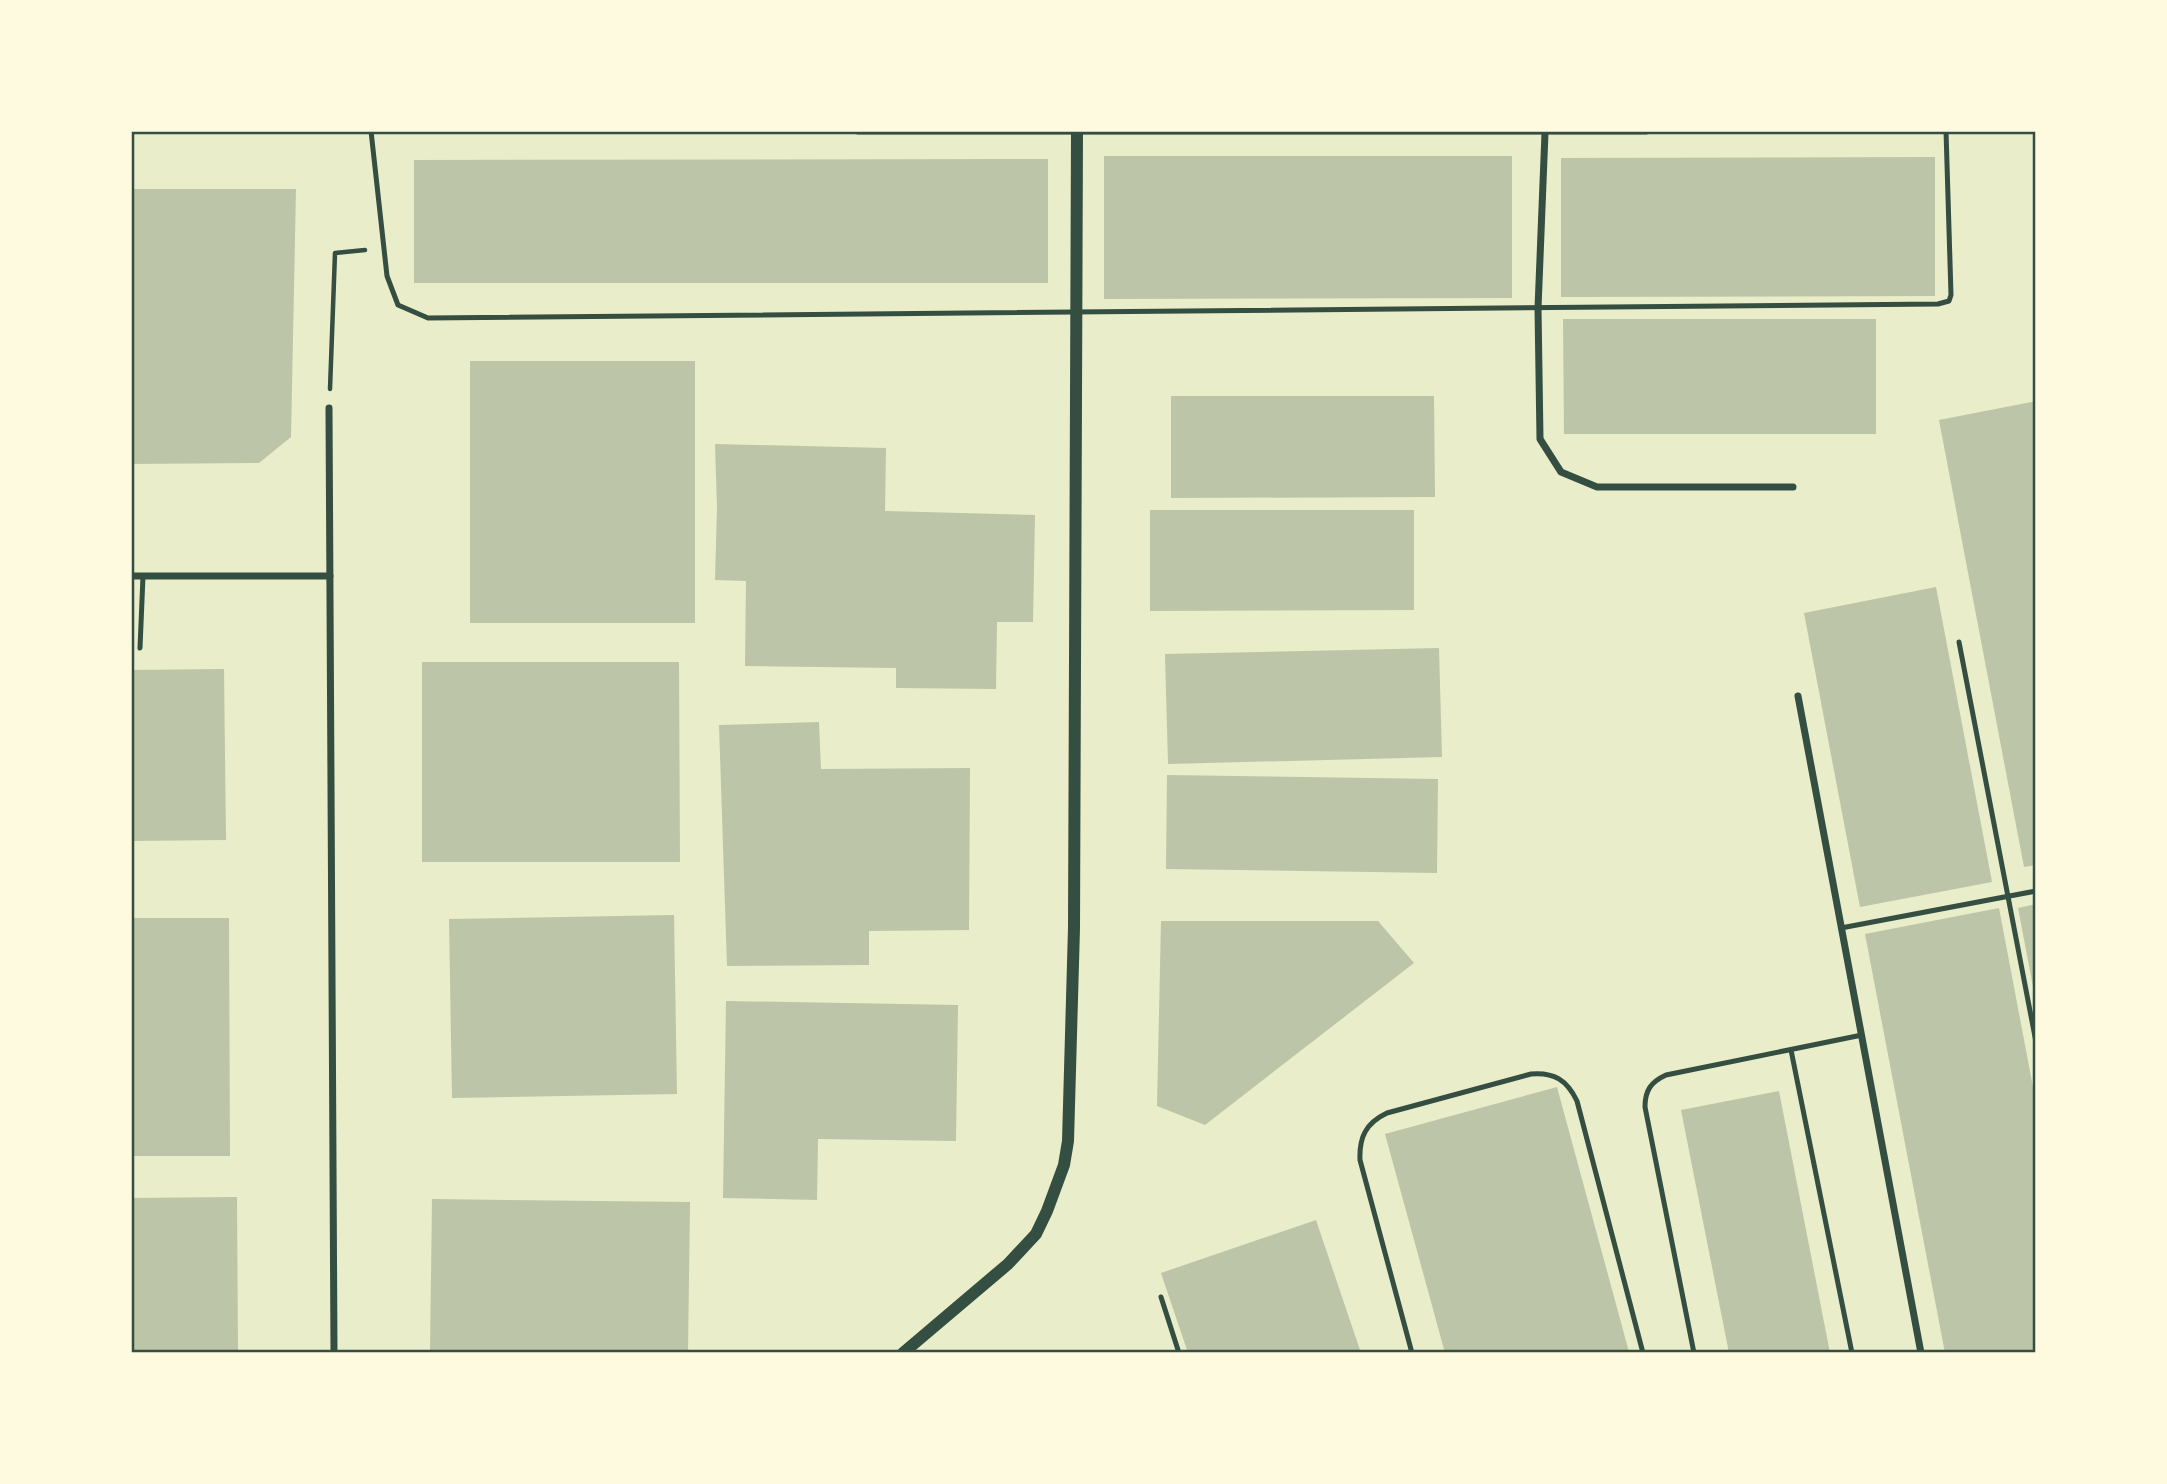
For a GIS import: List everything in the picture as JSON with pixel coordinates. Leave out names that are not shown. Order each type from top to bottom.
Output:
[{"type":"street","points":[[858,131],[1646,131]]},
{"type":"street","points":[[903,1353],[1008,1264],[1036,1234],[1064,1165],[1068,1141],[1074,928],[1077,132]]},
{"type":"street","points":[[1545,133],[1538,308],[1540,439],[1561,472],[1597,487],[1793,487]]},
{"type":"street","points":[[329,408],[334,1353]]},
{"type":"street","points":[[131,576],[330,576]]},
{"type":"street","points":[[1798,696],[1921,1353]]},
{"type":"lane","points":[[371,131],[387,276],[398,305],[428,318],[1938,304],[1949,302],[1951,295],[1946,131]]},
{"type":"lane","points":[[140,648],[143,576]]},
{"type":"lane","points":[[1959,642],[2036,1042]]},
{"type":"lane","points":[[1841,928],[2036,891]]},
{"type":"lane","points":[[1694,1353],[1645,1107],[1645,1096],[1649,1087],[1666,1075],[1862,1035]]},
{"type":"lane","points":[[1791,1050],[1852,1353]]},
{"type":"lane","points":[[1412,1353],[1360,1160],[1360,1144],[1364,1131],[1374,1119],[1387,1113],[1531,1074],[1546,1073],[1571,1087],[1577,1101],[1643,1353]]},
{"type":"lane","points":[[1161,1297],[1179,1353]]},
{"type":"path","points":[[329,408],[335,253],[384,248]]},
{"type":"building","points":[[1104,156],[1512,156],[1512,298],[1104,299]]},
{"type":"building","points":[[1935,157],[1935,296],[1561,297],[1561,158]]},
{"type":"building","points":[[1048,159],[1048,283],[414,283],[414,160]]},
{"type":"building","points":[[131,189],[296,189],[291,437],[259,463],[131,464]]},
{"type":"building","points":[[1563,319],[1876,319],[1876,434],[1564,434]]},
{"type":"building","points":[[470,361],[695,361],[695,623],[470,623]]},
{"type":"building","points":[[1171,396],[1434,396],[1435,497],[1171,498]]},
{"type":"building","points":[[2036,401],[2036,865],[2024,867],[1939,420]]},
{"type":"building","points":[[715,444],[886,448],[885,511],[1035,515],[1033,622],[997,622],[996,689],[896,688],[896,668],[745,666],[746,581],[715,580]]},
{"type":"building","points":[[1150,510],[1414,510],[1414,610],[1150,611]]},
{"type":"building","points":[[1936,587],[1992,882],[1860,907],[1804,613]]},
{"type":"building","points":[[1439,648],[1442,757],[1168,764],[1165,654]]},
{"type":"building","points":[[422,662],[679,662],[680,862],[422,862]]},
{"type":"building","points":[[224,669],[226,840],[131,841],[131,670]]},
{"type":"building","points":[[819,722],[821,769],[970,768],[969,930],[869,931],[869,965],[727,966],[719,725]]},
{"type":"building","points":[[1167,775],[1438,779],[1437,873],[1166,869]]},
{"type":"building","points":[[2036,904],[2036,992],[2034,992],[2018,908]]},
{"type":"building","points":[[1999,908],[2036,1103],[2036,1353],[1945,1353],[1865,934]]},
{"type":"building","points":[[674,915],[677,1094],[452,1098],[449,919]]},
{"type":"building","points":[[131,918],[229,918],[230,1156],[131,1156]]},
{"type":"building","points":[[1161,921],[1378,921],[1414,963],[1205,1125],[1157,1106]]},
{"type":"building","points":[[726,1001],[958,1005],[956,1141],[818,1139],[817,1200],[723,1198]]},
{"type":"building","points":[[1557,1087],[1629,1352],[1445,1353],[1385,1134]]},
{"type":"building","points":[[1779,1091],[1830,1353],[1729,1353],[1681,1110]]},
{"type":"building","points":[[237,1197],[238,1353],[131,1353],[131,1198]]},
{"type":"building","points":[[432,1199],[690,1202],[688,1353],[430,1353]]},
{"type":"building","points":[[1316,1220],[1361,1353],[1188,1353],[1161,1273]]}]
